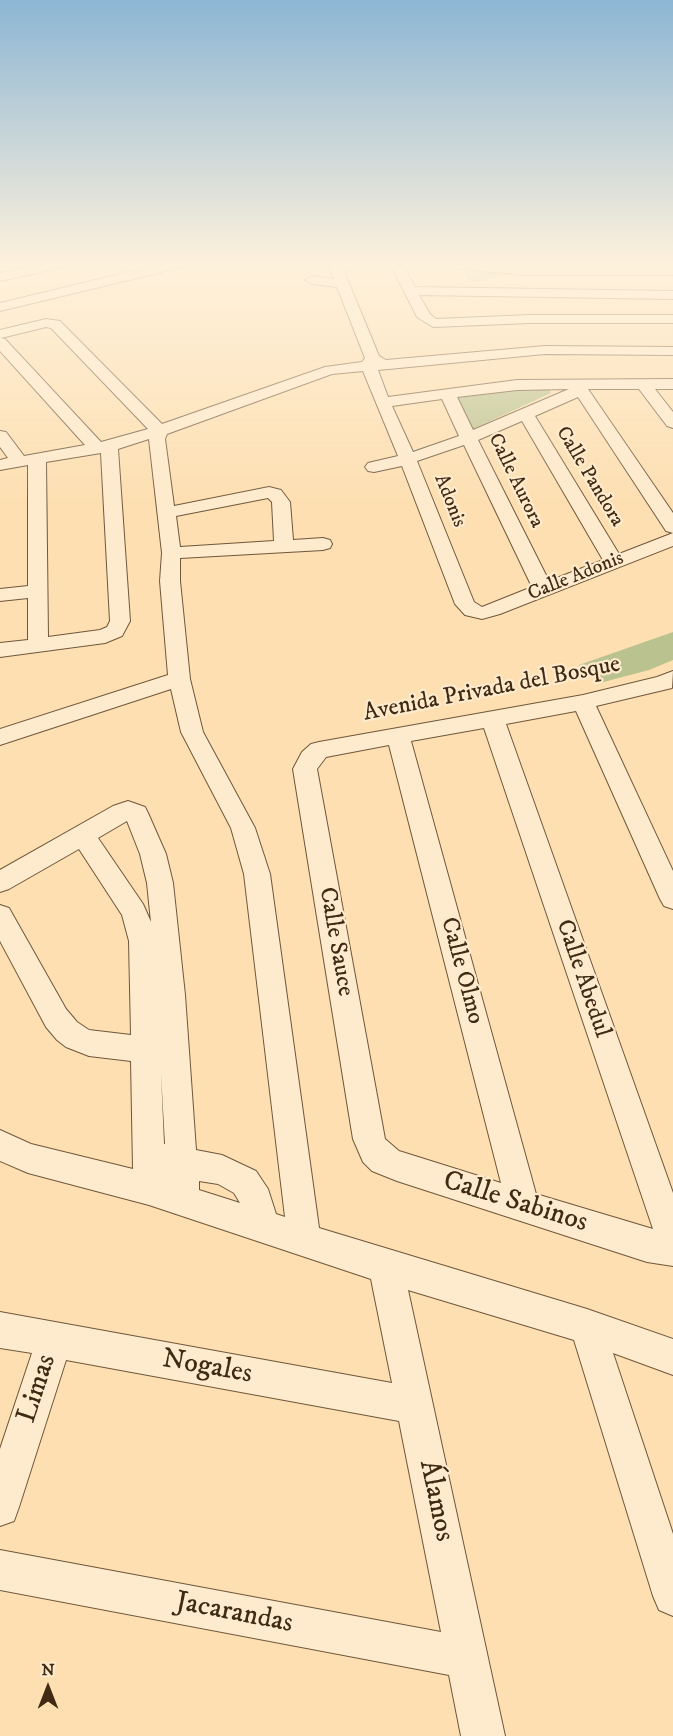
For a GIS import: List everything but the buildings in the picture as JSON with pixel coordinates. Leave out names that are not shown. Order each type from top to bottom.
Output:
[{"type":"street","points":[[0,650],[105,636],[115,631],[120,621],[106,449],[3,345]]},
{"type":"street","points":[[74,345],[158,435],[171,553],[170,581],[179,679],[192,732],[243,828],[257,874],[304,1239]]},
{"type":"street","name":"Adonis","points":[[368,345],[391,401],[408,459],[465,604],[478,613]]},
{"type":"street","points":[[0,471],[106,449],[158,435],[341,368],[375,362],[545,350],[673,351]]},
{"type":"street","points":[[644,384],[673,423]]},
{"type":"street","points":[[391,401],[517,386],[673,384]]},
{"type":"street","points":[[374,467],[408,459],[469,438],[526,415],[579,387]]},
{"type":"street","points":[[579,387],[673,527]]},
{"type":"street","name":"Calle Aurora","points":[[447,393],[543,589]]},
{"type":"street","name":"Calle Pandora","points":[[526,415],[614,562]]},
{"type":"street","points":[[0,436],[31,463],[38,591],[38,645]]},
{"type":"street","points":[[0,465],[31,463]]},
{"type":"street","points":[[166,513],[269,492],[275,494],[281,502],[284,546]]},
{"type":"street","name":"Calle Adonis","points":[[478,613],[500,607],[673,539]]},
{"type":"street","points":[[171,553],[323,544]]},
{"type":"street","points":[[0,595],[38,591]]},
{"type":"street","points":[[0,737],[179,679]]},
{"type":"street","name":"Avenida Privada del Bosque","points":[[319,750],[398,737],[492,717],[670,687]]},
{"type":"street","points":[[583,702],[673,899]]},
{"type":"street","name":"Calle Abedul","points":[[492,717],[673,1239]]},
{"type":"street","name":"Calle Olmo","points":[[398,737],[523,1205]]},
{"type":"street","name":"Calle Sauce","points":[[319,750],[306,763],[306,777],[369,1139]]},
{"type":"street","points":[[0,882],[122,812],[128,810],[136,813],[153,854],[160,883],[171,995],[184,1201]]},
{"type":"street","points":[[82,834],[126,899],[139,924],[145,961],[148,1189]]},
{"type":"street","points":[[0,916],[56,1018],[67,1031],[76,1038],[89,1043],[146,1050]]},
{"type":"street","name":"Calle Sabinos","points":[[369,1139],[378,1156],[389,1163],[647,1245],[673,1249]]},
{"type":"street","points":[[0,1145],[28,1158],[148,1189],[386,1267],[587,1326],[673,1357]]},
{"type":"street","points":[[148,1156],[222,1170],[245,1182],[257,1200],[262,1226]]},
{"type":"street","name":"Álamos","points":[[386,1267],[483,1736]]},
{"type":"street","points":[[587,1326],[673,1596]]},
{"type":"street","name":"Nogales","points":[[0,1330],[414,1405]]},
{"type":"street","name":"Limas","points":[[0,1508],[54,1340]]},
{"type":"street","name":"Jacarandas","points":[[0,1570],[468,1658]]},
{"type":"green space","points":[[514,387],[549,388],[551,393],[473,429],[455,394]]},
{"type":"green space","points":[[673,632],[673,660],[649,670],[600,683],[579,665]]}]
